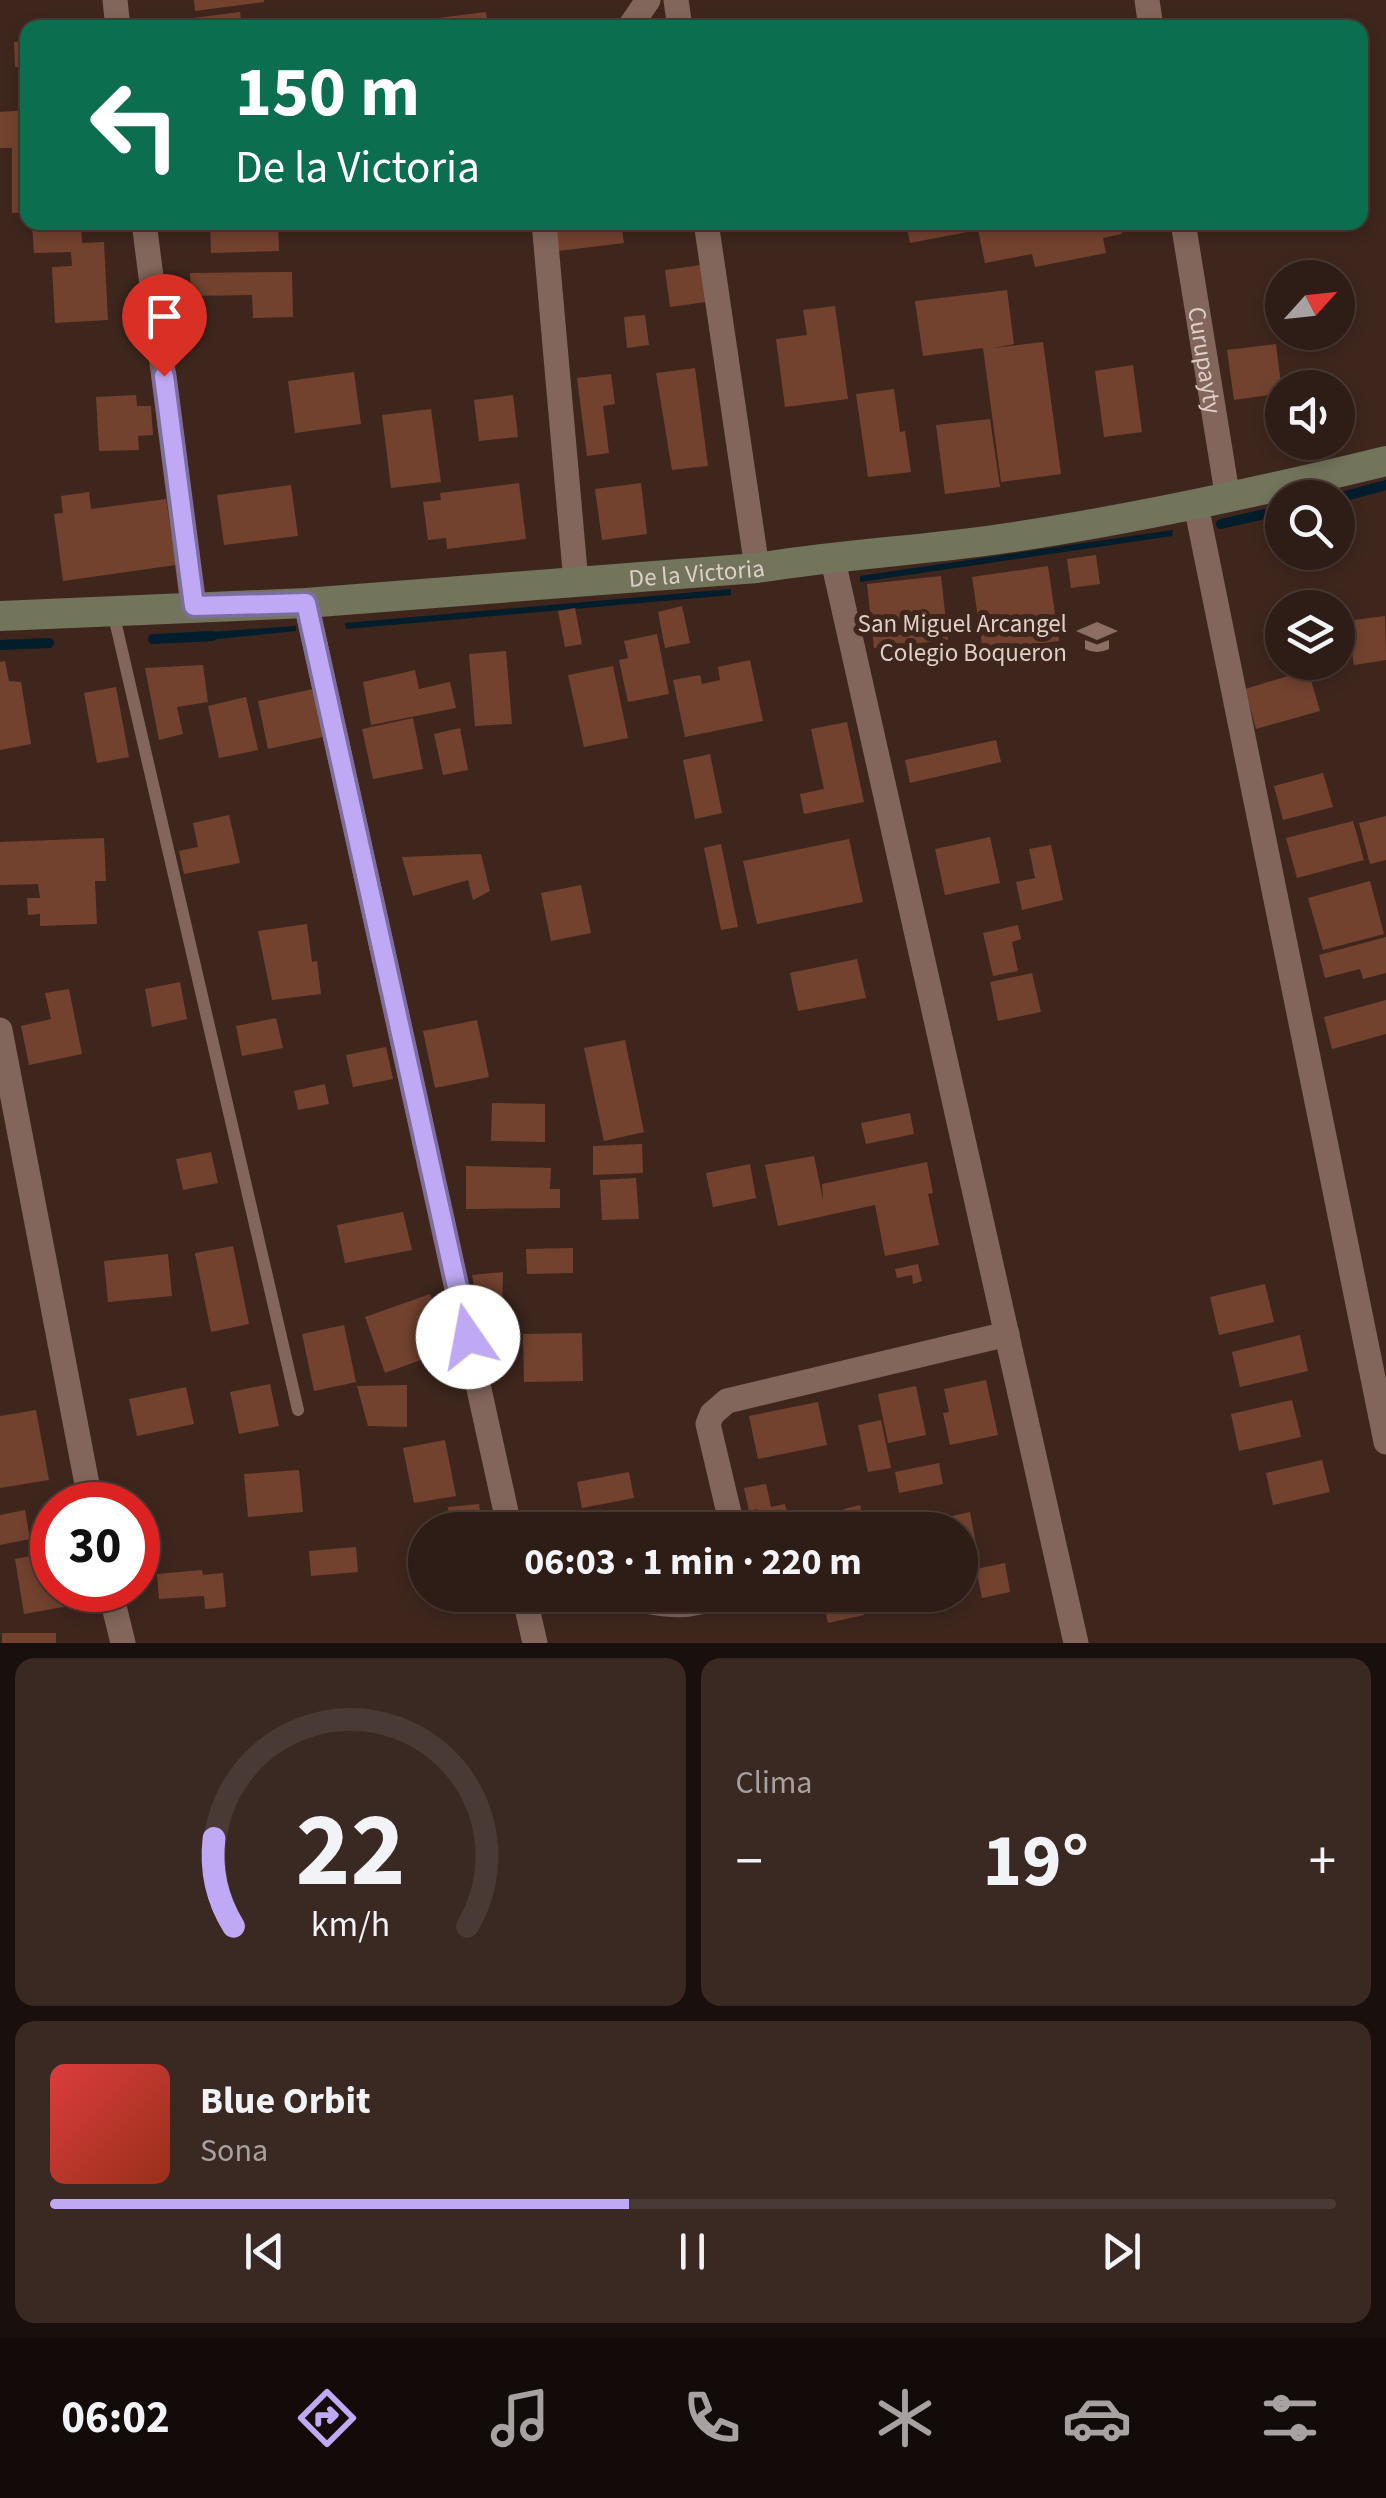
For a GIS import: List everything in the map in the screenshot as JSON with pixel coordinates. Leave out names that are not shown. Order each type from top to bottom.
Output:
[{"type":"main road","name":"De la Victoria","points":[[0,616],[306,603],[757,568],[832,556],[1012,538],[1228,499],[1386,461]]},
{"type":"street","points":[[145,230],[194,606]]},
{"type":"street","points":[[545,230],[576,582]]},
{"type":"street","points":[[707,230],[757,568]]},
{"type":"street","name":"Curupayty","points":[[1184,230],[1228,499]]},
{"type":"street","points":[[1196,505],[1386,1442]]},
{"type":"street","points":[[832,556],[1076,1643]]},
{"type":"street","points":[[306,603],[506,1512]]},
{"type":"street","points":[[0,1030],[87,1482]]},
{"type":"street","points":[[729,1512],[708,1424],[712,1414],[727,1401],[1006,1334]]},
{"type":"street","points":[[115,1612],[123,1643]]},
{"type":"street","points":[[528,1612],[535,1643]]},
{"type":"lane","points":[[112,610],[298,1410]]},
{"type":"water","points":[[1173,530],[1172,536],[860,582],[860,576]]},
{"type":"water","points":[[731,589],[731,595],[346,629],[345,623]]},
{"type":"water","points":[[296,626],[296,631],[198,641],[197,633]]},
{"type":"building","points":[[194,0],[264,0],[264,2],[195,11]]},
{"type":"building","points":[[240,12],[241,20],[178,20]]},
{"type":"building","points":[[486,12],[487,20],[422,20]]},
{"type":"building","points":[[14,42],[20,42],[20,67],[15,67]]},
{"type":"building","points":[[20,111],[20,212],[12,213],[12,148],[0,148],[0,112]]},
{"type":"building","points":[[32,230],[81,230],[82,243],[104,242],[108,320],[55,323],[52,267],[72,266],[71,252],[34,253]]},
{"type":"building","points":[[210,230],[278,230],[279,251],[211,253]]},
{"type":"building","points":[[556,230],[622,230],[624,243],[559,251]]},
{"type":"building","points":[[908,230],[978,230],[910,243]]},
{"type":"building","points":[[978,230],[1121,230],[1122,234],[1103,238],[1106,253],[1035,267],[1032,254],[985,263]]},
{"type":"building","points":[[701,265],[706,302],[670,307],[665,270]]},
{"type":"building","points":[[292,272],[293,317],[253,318],[252,295],[191,296],[190,273]]},
{"type":"building","points":[[1007,290],[1014,344],[993,348],[1043,342],[1061,474],[1001,482],[983,348],[923,356],[915,301]]},
{"type":"building","points":[[835,306],[848,399],[785,407],[776,339],[807,335],[803,310]]},
{"type":"building","points":[[645,315],[649,345],[627,348],[624,317]]},
{"type":"building","points":[[1265,345],[1265,350],[1277,350],[1279,370],[1265,370],[1265,395],[1234,400],[1227,350]]},
{"type":"building","points":[[1133,365],[1142,432],[1104,437],[1095,371]]},
{"type":"building","points":[[695,368],[708,466],[672,470],[656,373]]},
{"type":"building","points":[[354,372],[361,424],[295,433],[288,381]]},
{"type":"building","points":[[611,374],[615,404],[603,406],[609,453],[587,456],[577,378]]},
{"type":"building","points":[[894,389],[911,472],[868,477],[856,394]]},
{"type":"building","points":[[136,395],[137,406],[151,406],[153,435],[138,436],[139,450],[99,451],[96,397]]},
{"type":"building","points":[[513,395],[518,437],[479,441],[474,400]]},
{"type":"building","points":[[431,409],[441,482],[391,488],[382,415]]},
{"type":"building","points":[[990,419],[1000,487],[945,494],[936,425]]},
{"type":"building","points":[[519,483],[526,539],[447,549],[446,538],[428,540],[423,502],[441,500],[440,493]]},
{"type":"building","points":[[641,483],[647,534],[602,540],[595,489]]},
{"type":"building","points":[[291,485],[298,536],[224,545],[217,495]]},
{"type":"building","points":[[89,492],[91,509],[166,499],[176,565],[63,581],[54,514],[63,513],[61,496]]},
{"type":"building","points":[[1096,555],[1100,584],[1071,588],[1067,559]]},
{"type":"building","points":[[1048,566],[1059,641],[983,651],[972,577]]},
{"type":"building","points":[[941,576],[948,640],[874,648],[867,584]]},
{"type":"building","points":[[682,606],[690,643],[665,648],[658,612]]},
{"type":"building","points":[[575,608],[582,644],[565,647],[558,611]]},
{"type":"building","points":[[1385,616],[1386,660],[1355,665],[1355,620]]},
{"type":"building","points":[[657,634],[669,694],[628,702],[619,660],[628,658],[624,641]]},
{"type":"building","points":[[506,651],[512,724],[475,726],[469,654]]},
{"type":"building","points":[[750,660],[763,721],[685,737],[673,680],[700,675],[702,684],[720,680],[718,667]]},
{"type":"building","points":[[5,661],[9,681],[21,682],[31,744],[0,750],[0,662]]},
{"type":"building","points":[[203,665],[208,702],[177,707],[183,734],[159,740],[145,668]]},
{"type":"building","points":[[613,666],[628,738],[584,747],[568,675]]},
{"type":"building","points":[[415,670],[419,689],[450,682],[456,708],[371,725],[363,682]]},
{"type":"building","points":[[1275,680],[1311,680],[1320,711],[1256,729],[1245,689]]},
{"type":"building","points":[[116,687],[129,757],[97,763],[84,693]]},
{"type":"building","points":[[313,689],[323,737],[268,749],[258,701]]},
{"type":"building","points":[[246,697],[258,750],[219,758],[208,706]]},
{"type":"building","points":[[413,718],[423,769],[373,779],[362,729]]},
{"type":"building","points":[[847,722],[864,802],[804,814],[800,794],[824,789],[811,729]]},
{"type":"building","points":[[460,728],[468,770],[443,775],[434,734]]},
{"type":"building","points":[[996,740],[1001,762],[910,783],[905,760]]},
{"type":"building","points":[[710,754],[722,813],[695,819],[683,760]]},
{"type":"building","points":[[1323,773],[1333,807],[1283,820],[1274,786]]},
{"type":"building","points":[[229,815],[240,863],[184,874],[179,851],[198,847],[193,823]]},
{"type":"building","points":[[1386,816],[1386,860],[1370,864],[1359,823]]},
{"type":"building","points":[[1353,821],[1364,860],[1297,878],[1286,838]]},
{"type":"building","points":[[990,837],[1000,883],[945,895],[935,849]]},
{"type":"building","points":[[104,838],[106,881],[95,881],[97,924],[40,926],[40,914],[28,915],[27,898],[40,898],[38,884],[0,885],[0,842]]},
{"type":"building","points":[[849,839],[863,902],[757,924],[743,861]]},
{"type":"building","points":[[721,844],[738,927],[721,930],[704,848]]},
{"type":"building","points":[[1051,845],[1063,900],[1022,910],[1016,882],[1035,878],[1029,849]]},
{"type":"building","points":[[481,854],[490,891],[473,900],[468,880],[413,896],[402,857]]},
{"type":"building","points":[[1370,881],[1384,934],[1323,950],[1308,898]]},
{"type":"building","points":[[581,885],[591,933],[551,941],[541,893]]},
{"type":"building","points":[[307,924],[321,994],[272,1000],[258,931]]},
{"type":"building","points":[[1018,925],[1021,939],[1012,942],[1018,971],[993,976],[983,933]]},
{"type":"building","points":[[1386,937],[1386,973],[1363,979],[1360,969],[1325,978],[1319,955]]},
{"type":"building","points":[[857,959],[866,998],[798,1011],[790,973]]},
{"type":"building","points":[[1032,973],[1041,1012],[998,1021],[990,982]]},
{"type":"building","points":[[180,982],[187,1019],[152,1027],[145,989]]},
{"type":"building","points":[[69,989],[82,1054],[29,1065],[21,1026],[51,1019],[45,993]]},
{"type":"building","points":[[1386,1000],[1386,1034],[1332,1049],[1324,1017]]},
{"type":"building","points":[[276,1018],[283,1048],[242,1056],[236,1026]]},
{"type":"building","points":[[477,1020],[489,1077],[435,1088],[423,1031]]},
{"type":"building","points":[[625,1040],[644,1132],[604,1141],[584,1048]]},
{"type":"building","points":[[386,1047],[393,1079],[353,1087],[346,1055]]},
{"type":"building","points":[[325,1084],[329,1104],[298,1110],[294,1091]]},
{"type":"building","points":[[492,1103],[545,1104],[545,1142],[491,1141]]},
{"type":"building","points":[[910,1113],[914,1134],[866,1144],[861,1123]]},
{"type":"building","points":[[642,1144],[643,1173],[593,1175],[593,1146]]},
{"type":"building","points":[[211,1152],[218,1183],[183,1190],[176,1159]]},
{"type":"building","points":[[814,1156],[823,1200],[822,1184],[927,1162],[933,1193],[928,1194],[939,1245],[885,1256],[875,1205],[778,1226],[765,1165]]},
{"type":"building","points":[[750,1164],[756,1198],[713,1207],[706,1173]]},
{"type":"building","points":[[466,1166],[551,1168],[550,1189],[560,1189],[560,1208],[466,1209]]},
{"type":"building","points":[[636,1178],[639,1219],[602,1220],[600,1180]]},
{"type":"building","points":[[403,1212],[412,1250],[345,1263],[337,1225]]},
{"type":"building","points":[[233,1246],[249,1324],[211,1332],[195,1253]]},
{"type":"building","points":[[573,1248],[573,1273],[527,1274],[526,1249]]},
{"type":"building","points":[[168,1254],[172,1296],[108,1302],[104,1261]]},
{"type":"building","points":[[918,1264],[922,1281],[913,1284],[912,1275],[897,1278],[895,1269]]},
{"type":"building","points":[[503,1272],[502,1318],[480,1321],[472,1275]]},
{"type":"building","points":[[1265,1284],[1274,1322],[1219,1335],[1210,1297]]},
{"type":"building","points":[[430,1294],[451,1349],[385,1373],[365,1317]]},
{"type":"building","points":[[344,1325],[356,1382],[314,1391],[302,1334]]},
{"type":"building","points":[[582,1333],[583,1381],[524,1382],[523,1334]]},
{"type":"building","points":[[1300,1335],[1308,1371],[1240,1387],[1232,1352]]},
{"type":"building","points":[[986,1380],[998,1435],[950,1445],[943,1413],[949,1412],[944,1389]]},
{"type":"building","points":[[270,1384],[279,1426],[239,1434],[230,1392]]},
{"type":"building","points":[[407,1385],[407,1427],[368,1426],[357,1386]]},
{"type":"building","points":[[916,1386],[926,1435],[888,1443],[878,1394]]},
{"type":"building","points":[[186,1387],[194,1424],[137,1436],[129,1399]]},
{"type":"building","points":[[1292,1400],[1301,1437],[1239,1451],[1231,1414]]},
{"type":"building","points":[[818,1402],[827,1445],[758,1459],[749,1416]]},
{"type":"building","points":[[36,1410],[49,1480],[0,1488],[0,1416]]},
{"type":"building","points":[[881,1420],[891,1468],[868,1472],[858,1425]]},
{"type":"building","points":[[445,1440],[456,1496],[414,1503],[403,1448]]},
{"type":"building","points":[[1322,1460],[1330,1492],[1273,1505],[1266,1473]]},
{"type":"building","points":[[939,1463],[943,1484],[899,1493],[895,1472]]},
{"type":"building","points":[[299,1470],[303,1512],[248,1517],[244,1474]]},
{"type":"building","points":[[629,1472],[634,1498],[582,1508],[577,1482]]},
{"type":"building","points":[[766,1484],[771,1507],[785,1504],[787,1512],[749,1511],[744,1488]]},
{"type":"building","points":[[479,1504],[480,1512],[448,1512],[448,1507]]},
{"type":"building","points":[[860,1505],[862,1512],[845,1512]]},
{"type":"building","points":[[25,1510],[30,1539],[0,1545],[0,1515]]},
{"type":"building","points":[[356,1547],[358,1572],[311,1576],[309,1551]]},
{"type":"building","points":[[30,1556],[30,1612],[35,1612],[24,1614],[15,1559]]},
{"type":"building","points":[[1005,1563],[1010,1592],[982,1598],[978,1569]]},
{"type":"building","points":[[202,1570],[203,1575],[223,1573],[226,1607],[205,1609],[204,1596],[160,1599],[160,1574]]},
{"type":"building","points":[[826,1612],[863,1612],[864,1615],[828,1623]]},
{"type":"building","points":[[2,1633],[56,1633],[56,1643],[2,1643]]},
{"type":"waterway","points":[[1355,493],[1386,485]]},
{"type":"waterway","points":[[1221,524],[1265,514]]},
{"type":"waterway","points":[[153,639],[212,636]]},
{"type":"waterway","points":[[0,645],[49,643]]},
{"type":"place","name":"San Miguel Arcangel Colegio Boqueron","points":[[1097,637]]},
{"type":"route","points":[[164,376],[194,606],[306,603],[468,1337]]}]
